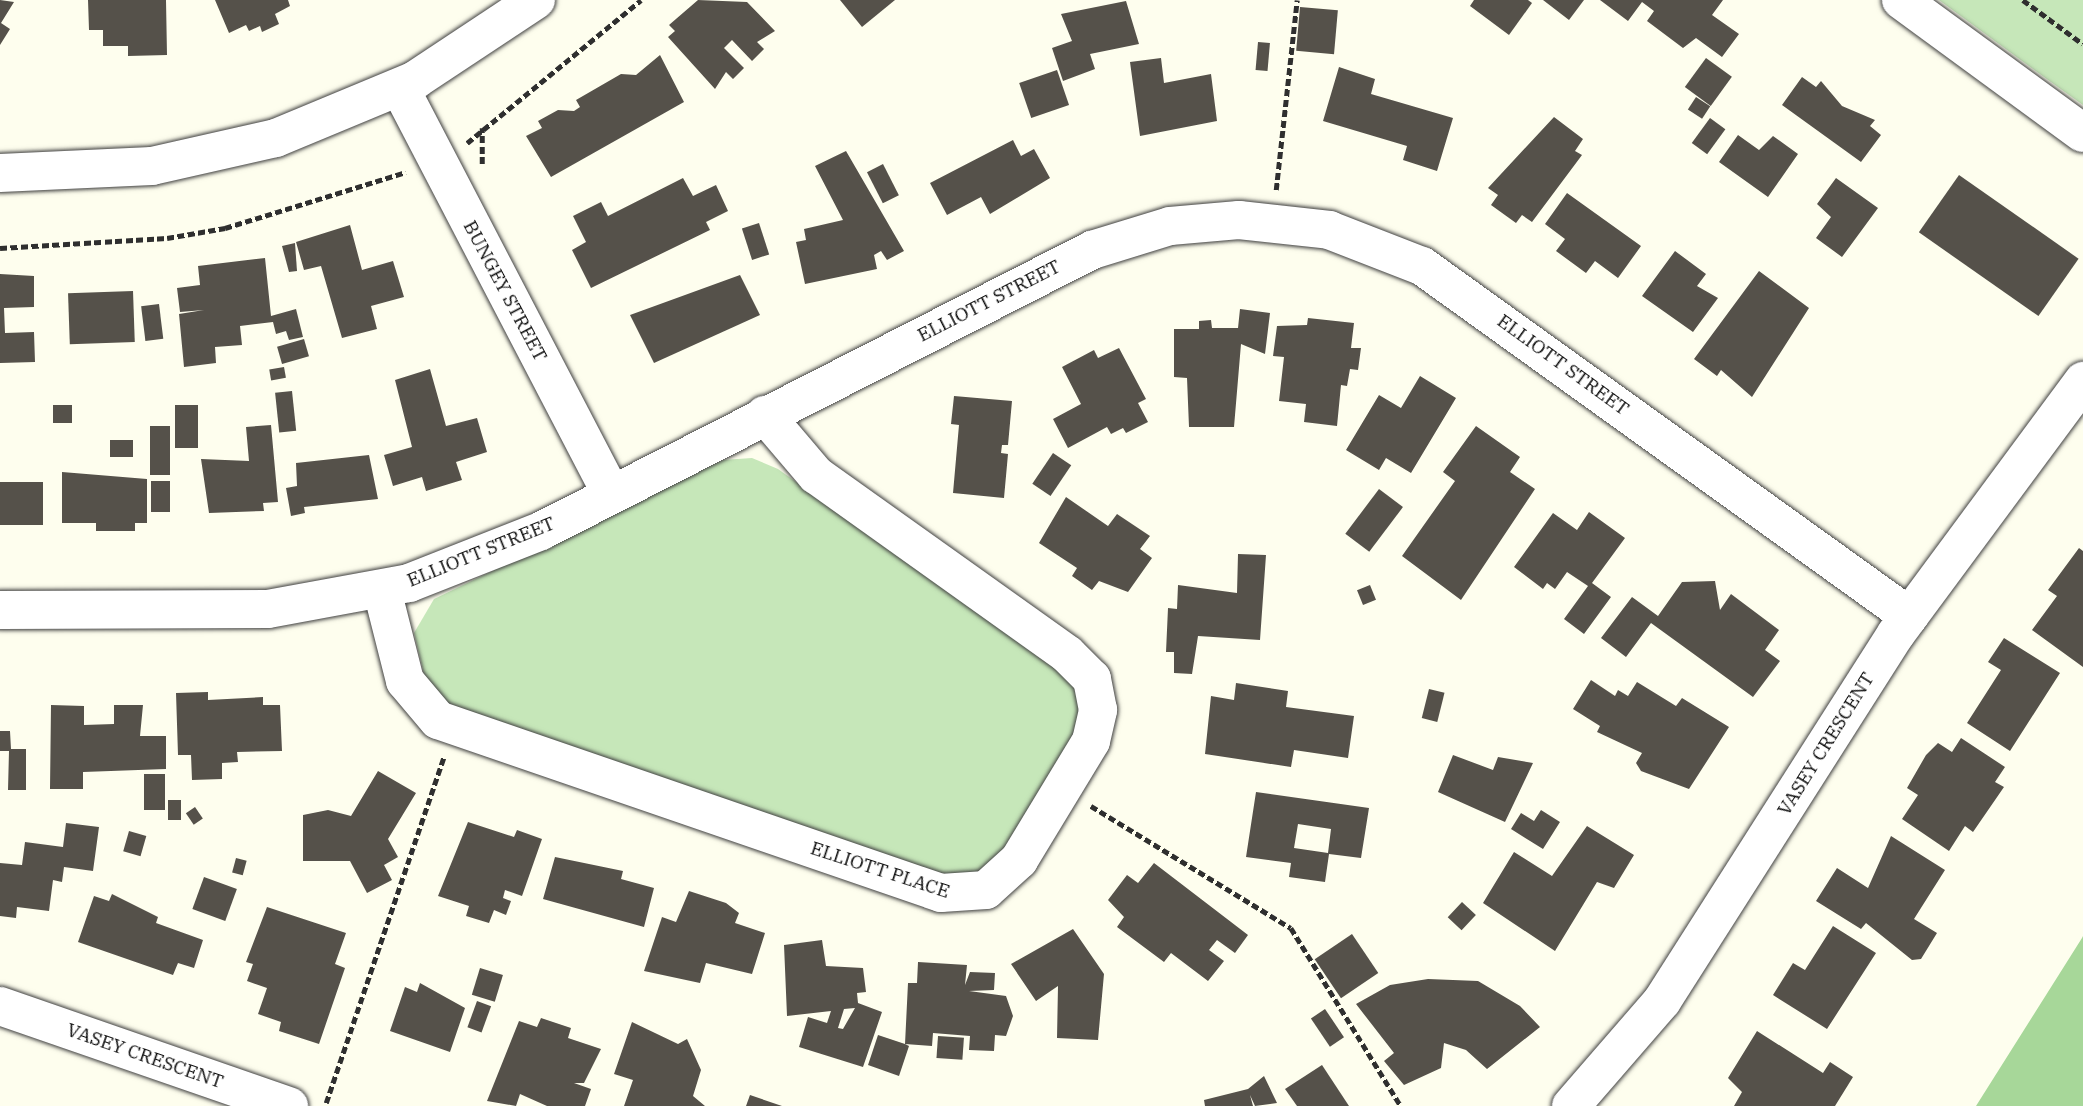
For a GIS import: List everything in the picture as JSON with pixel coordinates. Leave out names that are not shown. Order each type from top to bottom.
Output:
[{"type":"street","points":[[0,173],[133,168],[204,156],[316,125],[400,88],[536,0]]},
{"type":"street","points":[[1901,0],[2083,133]]},
{"type":"street","name":"BUNGEY STREET","points":[[400,88],[611,495]]},
{"type":"street","name":"ELLIOTT STREET","points":[[0,610],[268,608],[382,590],[495,551],[1105,245],[1196,222],[1273,222],[1356,237],[1436,275],[1909,616]]},
{"type":"street","name":"VASEY CRESCENT","points":[[1571,1106],[1662,1001],[1909,616],[2083,381]]},
{"type":"street","name":"ELLIOTT PLACE","points":[[382,590],[407,687],[426,712],[454,726],[958,895],[979,893],[1005,877],[1063,789],[1097,723],[1096,691],[1085,669],[816,475],[765,415]]},
{"type":"street","name":"VASEY CRESCENT","points":[[0,1006],[289,1106]]},
{"type":"path","points":[[0,248],[225,228],[437,160],[461,149],[640,0]]},
{"type":"path","points":[[1273,222],[1297,0]]},
{"type":"path","points":[[2023,0],[2083,44]]},
{"type":"path","points":[[325,1106],[454,726]]},
{"type":"path","points":[[1063,789],[1291,928],[1402,1106]]},
{"type":"green space","points":[[1939,0],[2083,0],[2083,105],[2044,77]]},
{"type":"green space","points":[[752,458],[778,469],[1072,680],[1082,721],[999,863],[962,880],[451,710],[429,695],[414,633],[434,599],[723,460]]},
{"type":"green space","points":[[2083,936],[2083,1106],[1976,1106],[2082,938]]},
{"type":"building","points":[[0,0],[14,2],[1,23],[10,29],[0,45]]},
{"type":"building","points":[[88,0],[166,0],[167,55],[128,56],[128,46],[103,46],[103,30],[89,30]]},
{"type":"building","points":[[215,0],[288,0],[290,6],[275,14],[279,24],[262,32],[260,26],[249,31],[246,25],[229,33]]},
{"type":"building","points":[[698,0],[747,2],[775,31],[757,42],[764,49],[752,61],[732,40],[724,48],[744,68],[733,79],[726,72],[715,89],[668,37],[675,31],[669,25]]},
{"type":"building","points":[[840,0],[895,0],[862,27]]},
{"type":"building","points":[[1474,0],[1528,0],[1532,3],[1509,35],[1470,6]]},
{"type":"building","points":[[1543,0],[1584,0],[1569,20]]},
{"type":"building","points":[[1600,0],[1723,0],[1712,15],[1739,34],[1722,57],[1696,38],[1683,48],[1647,21],[1654,11],[1642,2],[1628,21]]},
{"type":"building","points":[[1126,1],[1139,44],[1090,54],[1095,69],[1063,81],[1052,48],[1072,41],[1061,14]]},
{"type":"building","points":[[1300,7],[1338,10],[1334,54],[1296,51]]},
{"type":"building","points":[[1258,42],[1270,43],[1268,71],[1256,70]]},
{"type":"building","points":[[660,55],[684,102],[551,177],[526,136],[542,128],[538,121],[558,110],[574,111],[580,107],[576,100],[621,74],[636,75]]},
{"type":"building","points":[[1161,58],[1164,83],[1211,74],[1217,121],[1140,136],[1130,62]]},
{"type":"building","points":[[1706,58],[1732,77],[1711,106],[1685,87]]},
{"type":"building","points":[[1339,67],[1375,79],[1371,94],[1453,118],[1437,171],[1403,160],[1407,146],[1323,121]]},
{"type":"building","points":[[1057,70],[1069,105],[1031,118],[1019,83]]},
{"type":"building","points":[[1802,77],[1816,87],[1821,81],[1842,106],[1875,120],[1870,126],[1881,135],[1861,162],[1782,105]]},
{"type":"building","points":[[1696,97],[1710,106],[1702,119],[1688,110]]},
{"type":"building","points":[[1554,117],[1583,139],[1575,151],[1582,155],[1532,222],[1522,215],[1516,223],[1491,205],[1498,195],[1488,188]]},
{"type":"building","points":[[1710,118],[1725,129],[1707,154],[1692,143]]},
{"type":"building","points":[[1738,135],[1759,150],[1773,136],[1798,154],[1768,197],[1719,162]]},
{"type":"building","points":[[1013,140],[1021,156],[1034,149],[1050,178],[990,214],[981,197],[947,215],[930,183]]},
{"type":"building","points":[[846,151],[904,251],[887,260],[881,251],[874,255],[877,269],[805,284],[796,242],[806,240],[804,229],[843,220],[815,166]]},
{"type":"building","points":[[883,164],[899,195],[883,203],[867,172]]},
{"type":"building","points":[[1959,175],[2079,259],[2038,316],[1919,232]]},
{"type":"building","points":[[683,178],[693,196],[716,185],[728,211],[706,222],[710,230],[591,288],[572,250],[586,242],[573,216],[601,202],[608,216]]},
{"type":"building","points":[[1836,178],[1878,208],[1842,257],[1816,238],[1831,217],[1817,204]]},
{"type":"building","points":[[1567,193],[1641,246],[1618,278],[1595,261],[1586,273],[1556,251],[1565,239],[1545,224]]},
{"type":"building","points":[[759,223],[769,254],[752,260],[742,229]]},
{"type":"building","points":[[350,225],[362,270],[393,261],[404,297],[371,306],[377,329],[342,338],[321,266],[304,270],[296,242]]},
{"type":"building","points":[[295,243],[297,271],[289,272],[282,246]]},
{"type":"building","points":[[1675,251],[1706,274],[1697,286],[1718,298],[1693,332],[1642,296]]},
{"type":"building","points":[[265,258],[271,316],[296,309],[303,337],[289,340],[286,331],[276,334],[273,322],[240,326],[242,345],[215,347],[216,363],[184,367],[179,314],[204,310],[180,312],[177,288],[200,285],[198,266]]},
{"type":"building","points":[[1759,271],[1809,308],[1752,397],[1721,370],[1717,376],[1694,359]]},
{"type":"building","points":[[0,274],[34,276],[34,307],[4,308],[5,333],[34,332],[35,362],[0,363]]},
{"type":"building","points":[[740,275],[760,315],[654,363],[630,315]]},
{"type":"building","points":[[133,291],[135,342],[70,344],[68,293]]},
{"type":"building","points":[[159,304],[163,339],[145,341],[141,306]]},
{"type":"building","points":[[1240,309],[1270,313],[1265,354],[1241,344],[1234,427],[1189,427],[1187,378],[1174,377],[1174,329],[1199,329],[1199,321],[1211,320],[1212,328],[1238,328]]},
{"type":"building","points":[[1308,318],[1354,323],[1351,348],[1361,348],[1358,370],[1350,369],[1347,386],[1341,385],[1337,426],[1304,422],[1306,404],[1279,401],[1284,357],[1273,356],[1277,326],[1307,325]]},
{"type":"building","points":[[304,339],[309,356],[282,364],[277,347]]},
{"type":"building","points":[[1119,348],[1146,399],[1138,403],[1148,422],[1126,433],[1123,428],[1111,434],[1107,427],[1068,448],[1053,419],[1081,404],[1062,367],[1094,350],[1098,358]]},
{"type":"building","points":[[284,367],[286,378],[271,380],[269,370]]},
{"type":"building","points":[[430,369],[446,426],[477,418],[487,452],[456,462],[462,480],[426,491],[422,477],[393,486],[384,455],[412,447],[395,380]]},
{"type":"building","points":[[1420,376],[1456,398],[1411,473],[1386,458],[1379,470],[1346,450],[1379,395],[1401,408]]},
{"type":"building","points":[[292,391],[296,431],[279,433],[275,393]]},
{"type":"building","points":[[954,396],[1012,401],[1008,445],[1002,445],[1001,453],[1008,454],[1004,498],[953,493],[959,425],[951,424]]},
{"type":"building","points":[[53,405],[72,405],[72,423],[53,423]]},
{"type":"building","points":[[175,405],[198,405],[198,448],[175,448]]},
{"type":"building","points":[[271,425],[278,502],[263,503],[264,511],[209,513],[201,459],[249,461],[246,427]]},
{"type":"building","points":[[150,426],[170,426],[170,475],[150,475]]},
{"type":"building","points":[[1476,426],[1520,457],[1510,472],[1535,489],[1461,600],[1402,556],[1455,481],[1443,472]]},
{"type":"building","points":[[110,440],[133,440],[133,457],[110,457]]},
{"type":"building","points":[[1053,453],[1071,465],[1051,496],[1032,484]]},
{"type":"building","points":[[369,455],[378,499],[304,507],[305,513],[291,516],[286,488],[297,486],[296,463]]},
{"type":"building","points":[[62,472],[147,479],[147,523],[135,523],[135,531],[96,531],[96,523],[62,523]]},
{"type":"building","points":[[151,481],[170,481],[170,512],[151,512]]},
{"type":"building","points":[[0,482],[43,482],[43,525],[0,525]]},
{"type":"building","points":[[1379,489],[1403,507],[1369,552],[1345,534]]},
{"type":"building","points":[[1066,497],[1108,526],[1117,514],[1150,536],[1140,549],[1152,558],[1128,592],[1099,581],[1092,590],[1072,576],[1077,568],[1039,543]]},
{"type":"building","points":[[1589,512],[1625,538],[1592,583],[1611,597],[1584,634],[1564,619],[1588,586],[1567,572],[1555,589],[1547,583],[1543,589],[1514,567],[1553,513],[1577,530]]},
{"type":"building","points":[[2079,548],[2083,551],[2083,667],[2032,630],[2057,596],[2048,590]]},
{"type":"building","points":[[1238,554],[1266,555],[1260,640],[1198,636],[1192,674],[1174,673],[1174,652],[1166,652],[1168,608],[1177,609],[1178,585],[1237,593]]},
{"type":"building","points":[[1715,581],[1720,610],[1731,594],[1779,630],[1765,650],[1780,661],[1753,697],[1651,623],[1626,657],[1601,638],[1632,597],[1658,616],[1682,582]]},
{"type":"building","points":[[1370,585],[1376,600],[1363,605],[1357,590]]},
{"type":"building","points":[[2004,638],[2060,673],[2010,751],[1967,723],[2001,670],[1988,662]]},
{"type":"building","points":[[1591,680],[1615,696],[1618,690],[1628,696],[1637,682],[1676,706],[1682,698],[1729,727],[1689,789],[1641,771],[1636,763],[1642,753],[1597,732],[1600,726],[1573,709]]},
{"type":"building","points":[[1236,683],[1288,691],[1286,707],[1354,716],[1348,758],[1294,750],[1291,767],[1205,754],[1211,696],[1234,700]]},
{"type":"building","points":[[1429,689],[1445,693],[1437,722],[1422,718]]},
{"type":"building","points":[[208,692],[208,700],[263,697],[263,705],[280,705],[282,751],[237,752],[238,762],[222,763],[222,779],[192,780],[191,755],[178,755],[176,693]]},
{"type":"building","points":[[51,705],[84,706],[84,725],[114,724],[114,705],[143,705],[140,736],[166,736],[166,769],[83,772],[83,789],[50,789]]},
{"type":"building","points":[[0,731],[10,731],[11,749],[26,749],[26,790],[8,790],[9,751],[0,751]]},
{"type":"building","points":[[1961,738],[2005,767],[1995,782],[2004,787],[1973,832],[1965,826],[1949,851],[1902,819],[1918,795],[1907,788],[1926,755],[1938,743],[1952,752]]},
{"type":"building","points":[[1453,755],[1493,770],[1498,757],[1533,763],[1505,822],[1438,792]]},
{"type":"building","points":[[378,771],[416,793],[388,839],[398,857],[384,865],[392,880],[367,893],[350,861],[303,861],[303,815],[328,810],[351,816]]},
{"type":"building","points":[[144,774],[165,774],[165,810],[144,810]]},
{"type":"building","points":[[1256,792],[1369,808],[1361,858],[1329,854],[1325,882],[1289,877],[1291,863],[1246,857]],"holes":[[[1298,824],[1331,829],[1328,853],[1294,848]]]},
{"type":"building","points":[[168,800],[181,800],[181,820],[168,820]]},
{"type":"building","points":[[195,807],[203,819],[194,825],[186,813]]},
{"type":"building","points":[[1541,810],[1560,822],[1543,849],[1511,829],[1521,813],[1534,821]]},
{"type":"building","points":[[468,822],[514,837],[517,830],[542,839],[522,896],[505,890],[503,898],[511,901],[506,915],[494,910],[489,923],[466,916],[469,906],[438,896]]},
{"type":"building","points":[[66,823],[99,827],[93,871],[64,867],[62,882],[53,880],[49,911],[17,907],[16,918],[0,916],[0,863],[22,865],[25,842],[63,847]]},
{"type":"building","points":[[1587,826],[1634,855],[1614,888],[1597,882],[1555,951],[1483,903],[1514,852],[1552,876]]},
{"type":"building","points":[[129,831],[146,836],[141,856],[123,851]]},
{"type":"building","points":[[1891,836],[1945,870],[1914,919],[1937,933],[1921,959],[1912,960],[1866,923],[1861,929],[1816,901],[1837,868],[1868,888]]},
{"type":"building","points":[[555,857],[623,871],[621,879],[654,888],[644,927],[543,899]]},
{"type":"building","points":[[236,858],[247,861],[243,875],[232,872]]},
{"type":"building","points":[[1154,863],[1248,935],[1235,953],[1217,940],[1209,950],[1224,961],[1208,981],[1171,953],[1164,962],[1117,927],[1124,917],[1108,900],[1127,875],[1138,883]]},
{"type":"building","points":[[204,877],[237,889],[225,921],[192,909]]},
{"type":"building","points":[[689,891],[726,903],[739,913],[735,923],[765,933],[752,974],[706,963],[700,983],[644,971],[662,917],[676,922]]},
{"type":"building","points":[[112,894],[158,917],[156,923],[203,940],[194,968],[178,963],[173,975],[78,942],[94,896],[109,901]]},
{"type":"building","points":[[1462,902],[1476,915],[1462,930],[1448,917]]},
{"type":"building","points":[[267,907],[346,933],[335,964],[345,968],[319,1044],[279,1031],[281,1022],[258,1014],[267,988],[247,981],[253,964],[246,962]]},
{"type":"building","points":[[1833,926],[1876,953],[1827,1029],[1773,995],[1793,963],[1805,970]]},
{"type":"building","points":[[1073,929],[1104,974],[1098,1040],[1057,1038],[1058,986],[1036,1001],[1011,964]]},
{"type":"building","points":[[1352,934],[1378,973],[1341,998],[1315,959]]},
{"type":"building","points":[[822,940],[826,966],[863,968],[866,992],[857,993],[858,1003],[882,1012],[863,1067],[799,1047],[808,1017],[827,1023],[831,1011],[787,1016],[784,945]],"holes":[[[855,1008],[843,1029],[838,1028],[844,1009]]]},
{"type":"building","points":[[918,962],[967,965],[965,985],[970,972],[995,973],[994,990],[969,991],[1006,996],[1013,1016],[1006,1036],[995,1035],[994,1051],[969,1050],[970,1036],[933,1033],[932,1046],[905,1044],[908,983],[917,983]]},
{"type":"building","points":[[480,968],[503,975],[495,1002],[472,995]]},
{"type":"building","points":[[1428,979],[1478,981],[1520,1006],[1540,1027],[1487,1069],[1466,1050],[1444,1043],[1441,1068],[1404,1085],[1384,1061],[1394,1053],[1356,1004],[1390,985]]},
{"type":"building","points":[[420,983],[465,1008],[450,1052],[390,1031],[405,987],[417,992]]},
{"type":"building","points":[[477,1001],[491,1006],[482,1032],[467,1027]]},
{"type":"building","points":[[1325,1009],[1344,1037],[1330,1047],[1311,1019]]},
{"type":"building","points":[[541,1018],[571,1028],[568,1038],[601,1049],[584,1083],[574,1083],[591,1089],[585,1106],[547,1106],[520,1094],[516,1106],[487,1101],[519,1021],[537,1027]]},
{"type":"building","points":[[632,1022],[678,1044],[687,1039],[701,1070],[693,1096],[705,1106],[624,1106],[633,1080],[614,1074]]},
{"type":"building","points":[[1757,1031],[1823,1073],[1830,1062],[1853,1077],[1835,1106],[1734,1106],[1742,1092],[1728,1078]]},
{"type":"building","points":[[878,1035],[909,1046],[899,1076],[868,1065]]},
{"type":"building","points":[[938,1036],[964,1038],[962,1060],[936,1058]]},
{"type":"building","points":[[1322,1065],[1349,1106],[1297,1106],[1285,1089]]},
{"type":"building","points":[[1264,1076],[1277,1103],[1255,1106],[1250,1095],[1253,1106],[1205,1106],[1204,1100],[1248,1089]]},
{"type":"building","points":[[750,1095],[782,1106],[746,1106]]}]
